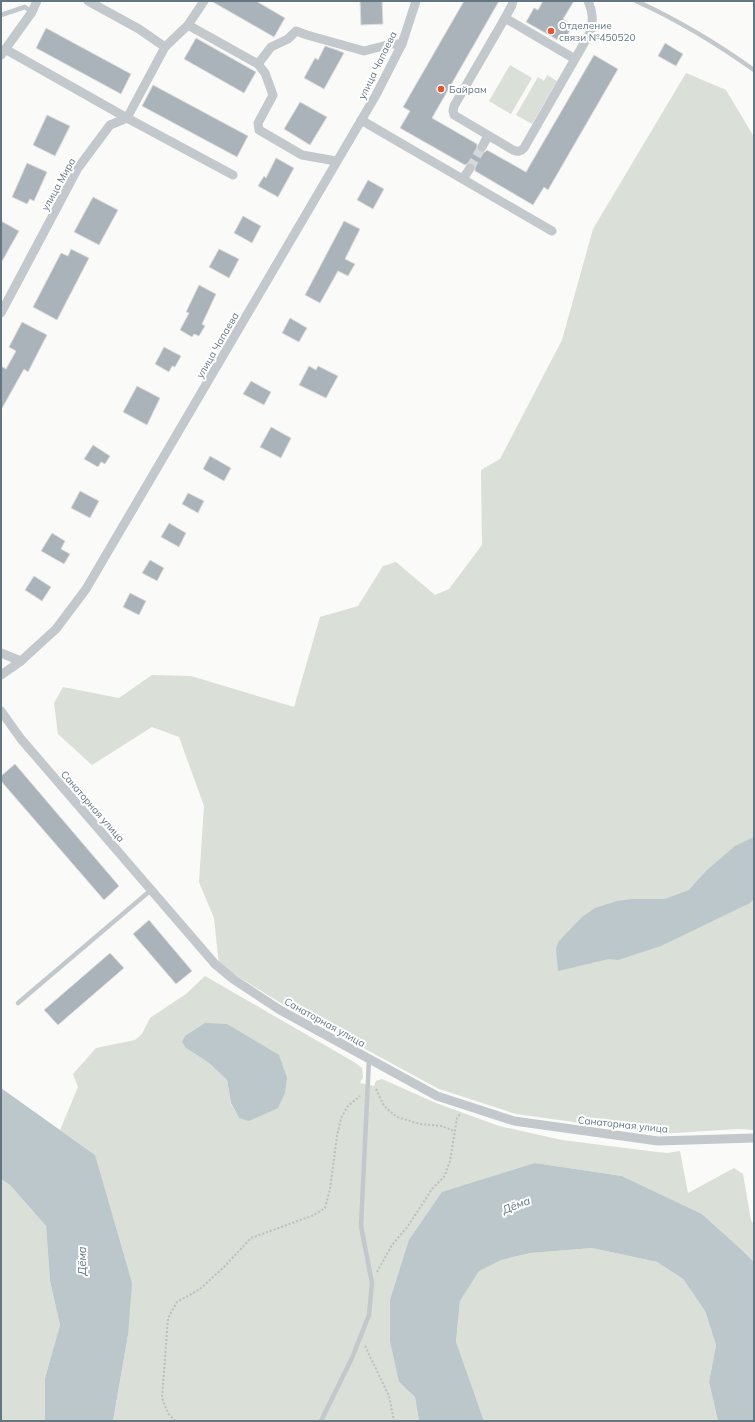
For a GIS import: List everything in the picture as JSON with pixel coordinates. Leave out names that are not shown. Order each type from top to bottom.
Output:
[{"type":"street","points":[[37,1],[32,12],[3,52],[233,175]]},
{"type":"street","points":[[88,1],[139,30],[165,47]]},
{"type":"street","points":[[127,118],[165,47],[188,25],[204,1]]},
{"type":"street","name":"улица Чапаева","points":[[1,675],[21,661],[56,629],[86,589],[376,95],[402,44],[416,1]]},
{"type":"street","points":[[513,2],[453,111],[457,118],[517,152],[524,148],[591,32],[593,19],[592,10],[588,1]]},
{"type":"street","points":[[505,18],[576,59]]},
{"type":"street","points":[[188,25],[258,64],[265,73],[273,95],[258,123],[259,130],[302,154],[336,161]]},
{"type":"street","points":[[258,64],[271,46],[288,39],[296,31],[364,51],[391,44],[402,44]]},
{"type":"street","name":"улица Мира","points":[[1,313],[78,168],[110,126],[127,118]]},
{"type":"street","points":[[361,120],[552,231]]},
{"type":"street","points":[[482,147],[488,136]]},
{"type":"street","points":[[463,179],[470,168]]},
{"type":"street","points":[[1,653],[21,661]]},
{"type":"street","name":"Санаторная улица","points":[[1,711],[22,739],[208,956],[224,973],[280,1010],[437,1096],[514,1121],[658,1141],[754,1138]]},
{"type":"lane","points":[[636,1],[695,30],[754,70]]},
{"type":"lane","points":[[1,15],[25,7],[32,12]]},
{"type":"lane","points":[[18,1003],[151,890]]},
{"type":"lane","points":[[321,1421],[352,1358],[369,1315],[372,1283],[361,1226],[369,1059]]},
{"type":"path","points":[[368,1081],[378,1091],[384,1106],[397,1117],[420,1124],[442,1126],[454,1131]]},
{"type":"path","points":[[175,1421],[168,1413],[162,1398],[168,1318],[177,1302],[200,1289],[224,1267],[251,1238],[314,1215],[325,1208],[330,1189],[341,1118],[348,1106],[368,1089]]},
{"type":"path","points":[[372,1283],[392,1246],[408,1226],[432,1189],[444,1177],[450,1161],[457,1118],[466,1105]]},
{"type":"path","points":[[360,1337],[389,1396],[394,1421]]},
{"type":"shaded area","points":[[510,65],[532,78],[511,114],[489,101]]},
{"type":"shaded area","points":[[686,73],[726,90],[754,137],[754,1130],[738,1129],[659,1134],[516,1114],[439,1089],[284,1005],[219,965],[214,918],[199,882],[204,806],[179,737],[152,727],[92,765],[58,734],[54,703],[63,687],[119,698],[152,675],[191,676],[294,707],[320,617],[358,606],[383,566],[396,562],[435,595],[449,589],[482,545],[481,470],[500,459],[562,340],[593,229]]},
{"type":"shaded area","points":[[547,75],[557,81],[532,124],[516,115],[538,77],[544,81]]},
{"type":"shaded area","points":[[205,976],[354,1062],[362,1068],[363,1077],[360,1083],[374,1086],[376,1081],[382,1079],[436,1103],[499,1126],[562,1140],[667,1153],[680,1151],[688,1193],[734,1168],[743,1174],[751,1220],[754,1225],[754,1262],[702,1214],[622,1176],[535,1163],[399,1382],[415,1397],[419,1421],[113,1421],[128,1335],[95,1155],[60,1130],[78,1087],[73,1074],[96,1048],[135,1040],[142,1034],[150,1018],[186,994]],"holes":[[[186,1048],[285,1093],[239,1118],[231,1104],[227,1080],[209,1063]]]},
{"type":"shaded area","points":[[1,1179],[10,1185],[46,1226],[50,1281],[60,1325],[45,1378],[45,1421],[1,1421]]},
{"type":"shaded area","points":[[592,1248],[657,1262],[683,1279],[705,1311],[716,1345],[709,1382],[718,1421],[484,1421],[456,1343],[460,1301],[479,1270],[501,1260],[531,1253]]},
{"type":"water","points":[[754,837],[754,899],[750,903],[661,946],[618,960],[609,959],[558,971],[556,948],[559,941],[582,917],[595,908],[617,901],[632,899],[665,899],[689,890],[706,871],[735,846]]},
{"type":"water","points":[[205,1023],[227,1024],[279,1055],[287,1078],[285,1093],[278,1108],[249,1121],[239,1118],[231,1103],[227,1080],[209,1063],[186,1048],[182,1042],[185,1036]]},
{"type":"water","name":"Дёма","points":[[1,1088],[95,1155],[132,1283],[128,1335],[113,1421],[45,1421],[45,1378],[60,1325],[50,1281],[46,1226],[10,1185],[1,1179]]},
{"type":"water","name":"Дёма","points":[[535,1163],[622,1176],[702,1214],[754,1262],[754,1421],[718,1421],[709,1382],[716,1345],[705,1311],[683,1279],[657,1262],[592,1248],[531,1253],[501,1260],[479,1271],[460,1301],[456,1342],[484,1421],[419,1421],[415,1397],[399,1382],[390,1341],[390,1300],[409,1240],[442,1192]]},
{"type":"building","points":[[211,1],[256,1],[285,18],[274,37]]},
{"type":"building","points":[[360,1],[382,1],[383,24],[361,25]]},
{"type":"building","points":[[464,1],[499,1],[432,118],[477,144],[477,150],[479,152],[485,152],[487,150],[526,172],[594,55],[618,69],[548,190],[544,187],[533,205],[475,171],[475,166],[473,163],[468,163],[465,165],[400,128],[410,111],[403,107]]},
{"type":"building","points":[[543,1],[574,1],[563,19],[573,25],[563,43],[526,22],[534,8],[538,10]]},
{"type":"building","points":[[46,28],[131,74],[121,94],[36,48]]},
{"type":"building","points":[[196,38],[256,72],[244,93],[184,59]]},
{"type":"building","points":[[665,43],[683,54],[676,66],[658,56]]},
{"type":"building","points":[[325,46],[344,53],[324,89],[304,78],[315,58],[318,60]]},
{"type":"building","points":[[153,85],[248,136],[237,157],[142,106]]},
{"type":"building","points":[[300,102],[327,117],[310,145],[284,129]]},
{"type":"building","points":[[47,115],[70,126],[55,156],[33,145]]},
{"type":"building","points":[[276,158],[294,168],[278,197],[258,186],[264,176],[266,178]]},
{"type":"building","points":[[27,163],[47,172],[34,201],[30,199],[27,204],[12,197]]},
{"type":"building","points":[[368,180],[384,189],[373,209],[357,200]]},
{"type":"building","points":[[93,197],[118,210],[99,245],[74,232]]},
{"type":"building","points":[[243,216],[261,226],[252,243],[234,233]]},
{"type":"building","points":[[1,221],[19,231],[1,263]]},
{"type":"building","points":[[344,221],[360,229],[345,259],[355,264],[348,276],[338,271],[320,303],[305,295]]},
{"type":"building","points":[[71,249],[89,258],[57,320],[33,307],[61,253],[68,256]]},
{"type":"building","points":[[219,249],[239,259],[229,278],[209,267]]},
{"type":"building","points":[[199,285],[216,294],[202,324],[205,326],[199,336],[194,334],[192,337],[180,330],[189,313],[186,312]]},
{"type":"building","points":[[290,318],[307,328],[299,342],[282,333]]},
{"type":"building","points":[[22,322],[47,335],[28,372],[24,369],[1,410],[1,366],[6,369],[16,351],[9,347]]},
{"type":"building","points":[[164,347],[181,356],[175,367],[172,366],[169,372],[155,364]]},
{"type":"building","points":[[309,366],[316,370],[318,366],[338,376],[326,398],[299,385]]},
{"type":"building","points":[[251,381],[271,392],[264,405],[243,394]]},
{"type":"building","points":[[137,386],[160,398],[147,425],[123,412]]},
{"type":"building","points":[[271,427],[291,438],[281,458],[260,447]]},
{"type":"building","points":[[93,445],[110,456],[105,464],[101,462],[98,467],[84,459]]},
{"type":"building","points":[[210,456],[231,468],[224,481],[203,469]]},
{"type":"building","points":[[80,491],[99,501],[90,518],[71,508]]},
{"type":"building","points":[[188,493],[204,501],[198,513],[182,504]]},
{"type":"building","points":[[169,523],[186,533],[179,547],[161,537]]},
{"type":"building","points":[[52,533],[65,541],[61,549],[70,554],[64,564],[41,551]]},
{"type":"building","points":[[150,560],[164,568],[157,581],[142,573]]},
{"type":"building","points":[[34,576],[51,587],[42,601],[25,590]]},
{"type":"building","points":[[130,593],[146,601],[139,615],[123,607]]},
{"type":"building","points":[[15,764],[119,886],[104,900],[1,781],[1,776]]},
{"type":"building","points":[[149,920],[192,971],[176,984],[133,934]]},
{"type":"building","points":[[110,953],[124,968],[58,1025],[44,1010]]},
{"type":"tunnel","points":[[470,168],[482,147]]},
{"type":"place","name":"Отделение связи №450520","points":[[551,31]]},
{"type":"place","name":"Байрам","points":[[441,89]]}]
